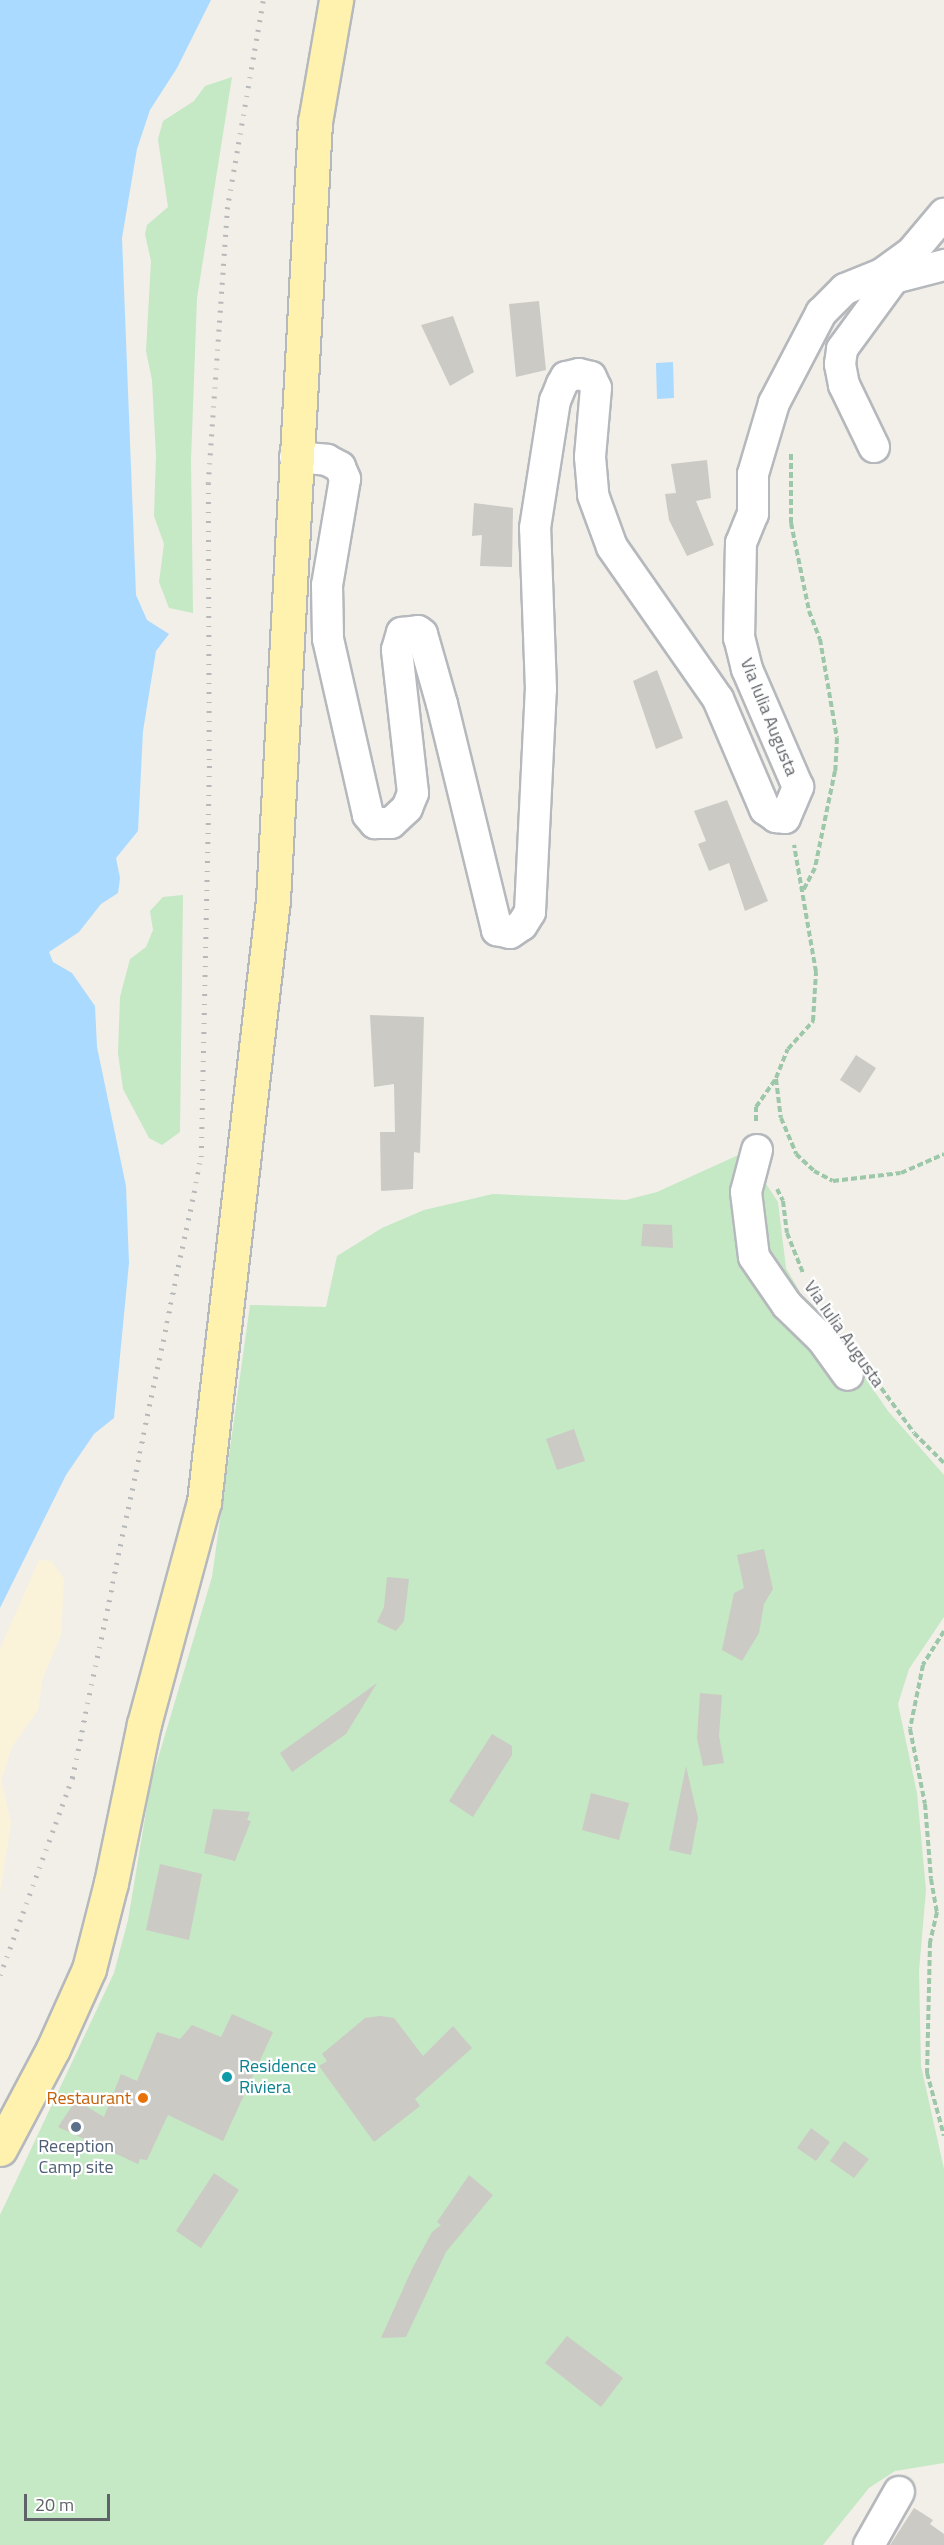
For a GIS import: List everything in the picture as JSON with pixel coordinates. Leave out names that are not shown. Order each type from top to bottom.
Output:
[{"type":"main road","points":[[0,2149],[53,2049],[89,1969],[111,1883],[144,1724],[204,1502],[273,900],[285,723],[296,457],[315,122],[336,0]]},
{"type":"street","name":"Via Iulia Augusta","points":[[791,807],[798,787],[747,669],[739,638],[741,543],[753,514],[753,474],[764,435],[794,360],[821,313],[845,289],[888,276],[944,214]]},
{"type":"street","points":[[874,447],[844,385],[840,364],[842,349],[888,276],[944,264]]},
{"type":"street","points":[[296,457],[327,460],[340,467],[345,480],[327,585],[328,639],[368,815],[375,823],[391,823],[407,808],[413,793],[397,650],[402,633],[418,631],[422,634],[442,704],[497,930],[516,930],[530,912],[541,689],[535,528],[555,401],[562,384],[571,375],[591,377],[596,388],[590,457],[593,495],[612,547],[718,699],[765,809],[776,817],[791,807]]},
{"type":"street","points":[[757,1150],[746,1192],[754,1257],[787,1305],[861,1377]]},
{"type":"street","points":[[868,2545],[899,2492]]},
{"type":"path","points":[[790,448],[791,523],[809,611],[820,639],[837,738],[835,771],[815,868],[803,891]]},
{"type":"path","name":"Via Iulia Augusta","points":[[791,807],[816,972],[813,1022],[788,1048],[776,1078],[756,1107],[757,1150],[783,1201],[787,1233],[807,1284]]},
{"type":"path","points":[[776,1078],[781,1118],[796,1154],[814,1171],[833,1180],[900,1173],[944,1154]]},
{"type":"path","name":"Via Iulia Augusta","points":[[861,1377],[944,1463]]},
{"type":"path","points":[[944,1631],[923,1665],[910,1729],[925,1804],[931,1879],[937,1912],[930,1941],[927,2073],[944,2136]]},
{"type":"green space","points":[[232,77],[197,298],[191,460],[193,613],[169,608],[159,582],[164,544],[154,516],[156,456],[152,380],[146,351],[151,261],[145,234],[147,225],[168,207],[158,139],[163,121],[194,101],[205,86]]},
{"type":"green space","points":[[183,895],[180,1132],[162,1145],[149,1138],[123,1089],[118,1053],[120,997],[130,959],[146,947],[153,930],[150,911],[163,897]]},
{"type":"green space","points":[[745,1152],[778,1202],[786,1268],[812,1313],[857,1366],[888,1411],[944,1475],[944,1617],[909,1669],[898,1704],[917,1793],[926,1890],[919,1971],[921,2066],[944,2169],[944,2463],[895,2471],[869,2488],[823,2545],[0,2545],[0,2215],[114,1973],[128,1920],[151,1782],[212,1577],[250,1305],[326,1307],[337,1256],[382,1228],[424,1210],[493,1194],[626,1200],[657,1192]]},
{"type":"sand","points":[[39,1560],[51,1561],[64,1579],[61,1635],[43,1677],[38,1710],[12,1747],[1,1780],[11,1823],[0,1893],[0,1649]]},
{"type":"water","points":[[0,0],[211,0],[177,68],[150,110],[137,149],[122,238],[136,595],[147,620],[169,634],[156,651],[143,731],[138,831],[116,858],[120,878],[118,893],[101,904],[79,932],[49,952],[53,962],[72,973],[95,1006],[97,1047],[126,1186],[129,1263],[114,1418],[94,1434],[66,1475],[0,1608]]},
{"type":"water","points":[[673,362],[674,398],[657,399],[656,363]]},
{"type":"building","points":[[539,301],[546,370],[516,377],[509,304]]},
{"type":"building","points":[[453,316],[474,372],[450,386],[421,325]]},
{"type":"building","points":[[707,460],[711,498],[696,501],[714,545],[687,556],[669,520],[665,494],[676,493],[671,464]]},
{"type":"building","points":[[474,503],[513,508],[512,567],[480,566],[482,535],[472,536]]},
{"type":"building","points":[[657,670],[683,738],[656,749],[633,681]]},
{"type":"building","points":[[727,800],[768,901],[745,911],[729,863],[709,871],[698,844],[706,841],[694,811]]},
{"type":"building","points":[[370,1015],[424,1017],[420,1153],[414,1152],[413,1189],[381,1191],[380,1132],[395,1132],[394,1084],[374,1087]]},
{"type":"building","points":[[856,1055],[876,1068],[860,1093],[840,1080]]},
{"type":"building","points":[[643,1224],[672,1225],[673,1248],[641,1246]]},
{"type":"building","points":[[574,1429],[585,1461],[557,1470],[546,1439]]},
{"type":"building","points":[[764,1549],[773,1589],[764,1604],[759,1633],[742,1661],[722,1650],[734,1593],[744,1588],[737,1555]]},
{"type":"building","points":[[387,1577],[409,1579],[404,1621],[396,1631],[377,1622],[384,1607]]},
{"type":"building","points":[[377,1683],[346,1734],[292,1772],[280,1753]]},
{"type":"building","points":[[700,1693],[722,1695],[719,1736],[724,1763],[703,1766],[697,1738]]},
{"type":"building","points":[[492,1734],[512,1746],[512,1755],[473,1817],[449,1801]]},
{"type":"building","points":[[686,1766],[698,1818],[691,1855],[669,1850]]},
{"type":"building","points":[[591,1793],[629,1803],[619,1840],[582,1830]]},
{"type":"building","points":[[213,1809],[250,1812],[247,1820],[251,1821],[235,1861],[204,1853]]},
{"type":"building","points":[[160,1864],[202,1874],[189,1940],[146,1930]]},
{"type":"building","points":[[232,2014],[273,2032],[223,2141],[168,2115],[147,2160],[140,2159],[138,2164],[58,2127],[76,2100],[104,2117],[121,2074],[137,2081],[157,2032],[180,2039],[192,2025],[221,2037]]},
{"type":"building","points":[[380,2016],[394,2018],[423,2056],[453,2026],[472,2048],[415,2099],[420,2106],[374,2142],[319,2066],[327,2061],[322,2054],[365,2018]]},
{"type":"building","points":[[811,2128],[830,2142],[816,2161],[797,2148]]},
{"type":"building","points":[[844,2141],[869,2159],[854,2178],[830,2161]]},
{"type":"building","points":[[214,2173],[239,2190],[201,2248],[176,2231]]},
{"type":"building","points":[[469,2175],[493,2195],[446,2252],[406,2337],[381,2338],[412,2269],[432,2232],[441,2225],[437,2222]]},
{"type":"building","points":[[567,2336],[623,2378],[601,2407],[545,2363]]},
{"type":"building","points":[[914,2508],[933,2520],[930,2524],[944,2534],[944,2545],[890,2545]]},
{"type":"railway","points":[[0,1975],[72,1778],[201,1157],[209,760],[208,483],[227,209],[263,0]]},
{"type":"place","name":"Residence Riviera","points":[[227,2077]]},
{"type":"place","name":"Restaurant","points":[[143,2098]]},
{"type":"place","name":"Reception Camp site","points":[[76,2127]]}]
